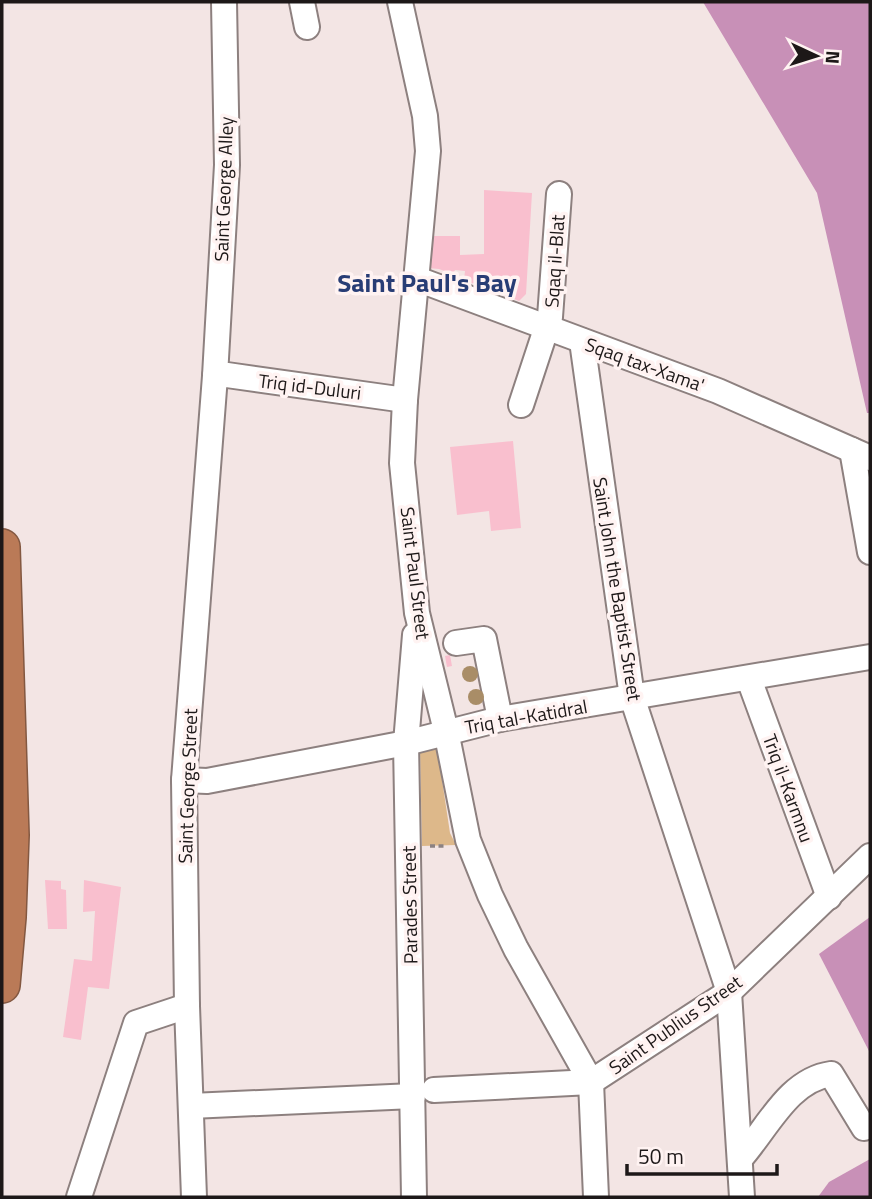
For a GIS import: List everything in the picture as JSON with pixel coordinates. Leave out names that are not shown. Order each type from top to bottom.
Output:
[{"type":"highway","points":[[2,547],[11,835],[2,985]]},
{"type":"street","name":"Saint George Alley","points":[[215,376],[227,165],[224,2]]},
{"type":"street","points":[[302,2],[307,27]]},
{"type":"street","name":"Saint Paul Street","points":[[400,2],[425,116],[428,150],[405,400],[402,463],[417,613],[472,851],[516,949],[591,1082],[596,1197]]},
{"type":"street","name":"Sqaq il-Blat","points":[[521,405],[548,327],[559,194]]},
{"type":"street","name":"Sqaq tax-Xama'","points":[[416,279],[718,391],[861,454]]},
{"type":"street","name":"Saint John the Baptist Street","points":[[582,341],[632,697],[729,992],[742,1197]]},
{"type":"street","name":"Triq id-Duluri","points":[[215,376],[227,375],[405,400]]},
{"type":"street","name":"Saint George Street","points":[[194,1197],[187,1006],[184,780],[215,376]]},
{"type":"street","points":[[861,454],[870,552]]},
{"type":"street","name":"Parades Street","points":[[414,1197],[424,1093],[408,853],[406,743],[417,613]]},
{"type":"street","points":[[456,643],[484,639],[500,719]]},
{"type":"street","name":"Triq tal-Katidral","points":[[184,780],[207,781],[406,743],[500,719],[870,657]]},
{"type":"street","name":"Triq il-Karmnu","points":[[749,679],[829,897]]},
{"type":"street","name":"Saint Publius Street","points":[[191,1106],[591,1082],[729,992],[870,856]]},
{"type":"street","points":[[79,1197],[136,1023],[187,1006]]},
{"type":"street","points":[[740,1159],[793,1091],[817,1076],[831,1074],[864,1128]]},
{"type":"path","points":[[408,853],[422,846],[456,845],[472,851]]},
{"type":"shaded area","points":[[703,2],[870,2],[870,413],[867,413],[817,193]]},
{"type":"shaded area","points":[[437,747],[450,833],[456,845],[422,846],[420,749]]},
{"type":"shaded area","points":[[870,917],[870,1053],[819,954]]},
{"type":"shaded area","points":[[870,1159],[870,1197],[818,1197],[829,1182]]},
{"type":"building","points":[[484,190],[532,193],[526,294],[519,301],[485,286],[486,284],[464,280],[465,271],[455,270],[453,274],[428,268],[428,236],[460,236],[460,255],[484,254]]},
{"type":"building","points":[[513,441],[521,528],[491,531],[489,511],[457,515],[450,447]]},
{"type":"building","points":[[450,655],[452,666],[447,667],[445,656]]},
{"type":"building","points":[[45,880],[61,881],[61,889],[66,890],[67,929],[48,929]]},
{"type":"building","points":[[84,880],[121,887],[109,989],[88,987],[81,1040],[63,1037],[74,959],[92,961],[95,911],[83,912]]},
{"type":"district","name":"Saint Paul's Bay","points":[[427,282]]}]
